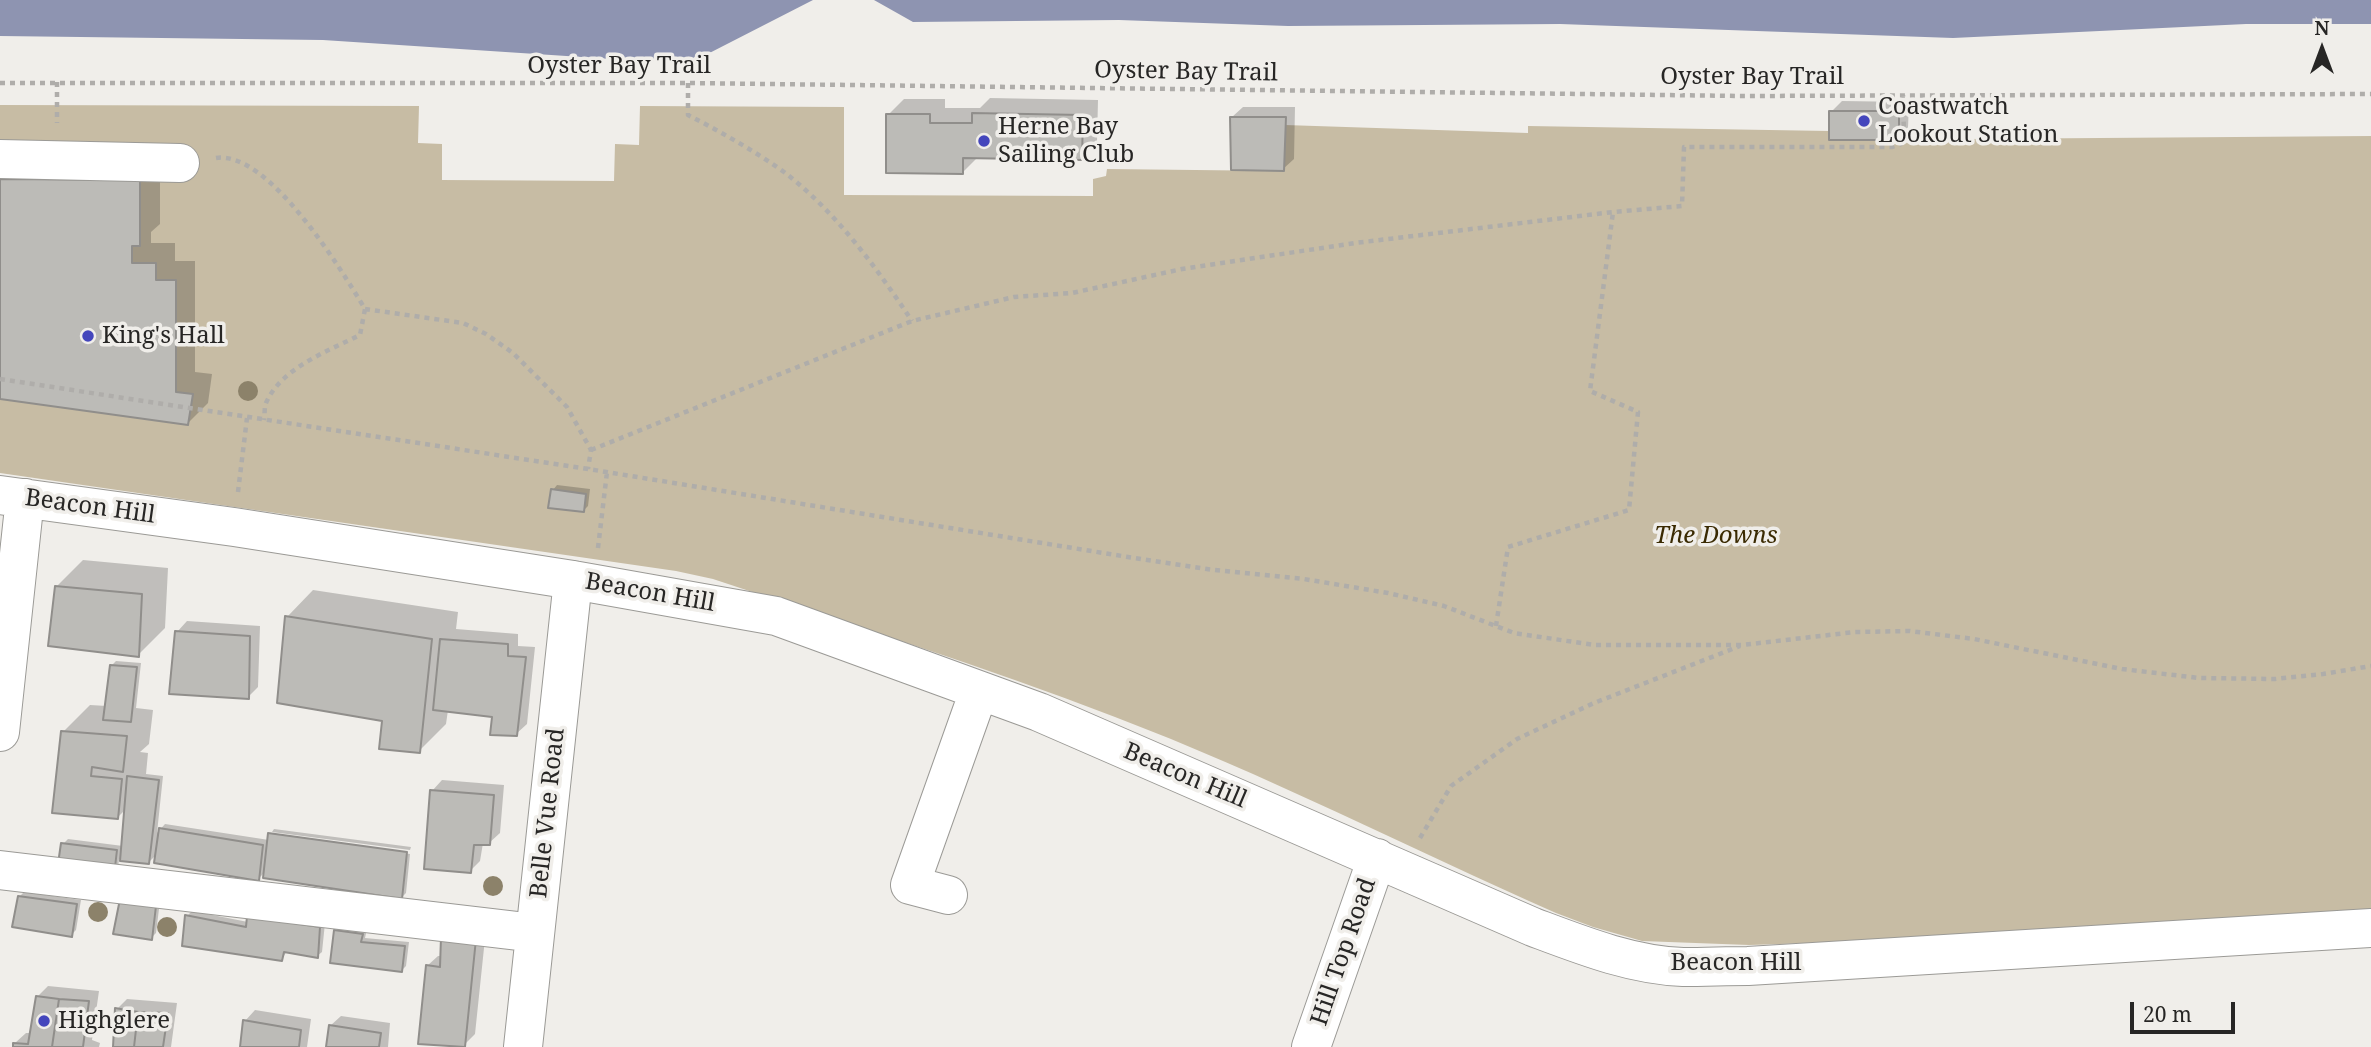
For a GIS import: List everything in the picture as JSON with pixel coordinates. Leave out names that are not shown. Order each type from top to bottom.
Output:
[{"type":"street","points":[[0,159],[180,163]]},
{"type":"street","points":[[0,732],[12,497]]},
{"type":"street","name":"Beacon Hill","points":[[12,497],[234,527],[583,581],[776,616],[1039,712],[1533,926],[1629,959],[1681,967],[1748,966],[2371,928]]},
{"type":"street","name":"Belle Vue Road","points":[[523,1047],[535,933],[583,581]]},
{"type":"street","points":[[948,895],[910,885],[979,691]]},
{"type":"street","name":"Hill Top Road","points":[[1311,1047],[1390,864]]},
{"type":"street","points":[[0,870],[535,933]]},
{"type":"path","points":[[57,82],[57,106]]},
{"type":"path","name":"Oyster Bay Trail","points":[[0,83],[688,83],[1744,96],[2371,94]]},
{"type":"path","points":[[688,83],[688,115],[735,139],[786,174],[838,223],[880,272],[912,321]]},
{"type":"path","points":[[591,450],[912,321],[1014,297],[1072,293],[1182,269],[1355,243],[1682,206],[1684,147],[1892,147],[1901,144],[1904,136],[1903,94]]},
{"type":"path","points":[[222,157],[250,166],[299,211],[365,309],[360,335],[310,360],[282,381],[266,404],[264,420]]},
{"type":"path","points":[[1496,626],[1508,547],[1629,510],[1638,412],[1590,391],[1613,212]]},
{"type":"path","points":[[365,309],[463,323],[486,334],[513,353],[568,407],[591,450],[588,469]]},
{"type":"path","points":[[0,379],[588,469],[1128,557],[1214,570],[1304,579],[1388,593],[1444,606],[1514,633],[1594,645],[1742,645],[1841,633],[1910,631],[1974,639],[2122,668],[2199,678],[2275,679],[2371,666]]},
{"type":"path","points":[[234,527],[247,418]]},
{"type":"path","points":[[583,581],[607,472]]},
{"type":"path","points":[[1390,864],[1451,786],[1517,739],[1594,703],[1742,645]]},
{"type":"green space","name":"The Downs","points":[[0,105],[419,106],[418,143],[442,144],[442,180],[614,181],[615,144],[639,145],[640,106],[844,107],[844,195],[1093,196],[1093,179],[1106,176],[1107,169],[1283,171],[1285,125],[1528,133],[1528,126],[1829,131],[1830,140],[2371,136],[2371,910],[2000,937],[1749,945],[1642,941],[1556,913],[1282,787],[1115,717],[965,663],[713,579],[676,571],[0,473]]},
{"type":"water","points":[[0,0],[813,0],[688,64],[323,40],[0,36]]},
{"type":"water","points":[[874,0],[2371,0],[2371,24],[2246,24],[1953,38],[1560,24],[1288,26],[1119,20],[913,22]]},
{"type":"building","name":"Coastwatch Lookout Station","points":[[1829,111],[1899,111],[1899,140],[1829,140]]},
{"type":"building","name":"Herne Bay Sailing Club","points":[[972,113],[1083,115],[1082,160],[963,158],[963,174],[886,173],[886,114],[930,114],[930,123],[972,123]]},
{"type":"building","points":[[1230,117],[1286,117],[1284,171],[1231,170]]},
{"type":"building","name":"King's Hall","points":[[0,179],[140,180],[140,246],[132,246],[132,263],[156,263],[156,280],[176,280],[176,392],[193,394],[188,425],[0,399]]},
{"type":"building","points":[[551,489],[586,494],[584,512],[548,508]]},
{"type":"building","points":[[55,586],[142,594],[139,657],[48,646]]},
{"type":"building","points":[[285,616],[432,639],[420,753],[379,749],[382,721],[277,703]]},
{"type":"building","points":[[175,631],[250,636],[249,699],[169,694]]},
{"type":"building","points":[[440,639],[508,644],[508,656],[526,657],[517,736],[490,735],[492,717],[433,710]]},
{"type":"building","points":[[110,665],[137,667],[131,722],[103,720]]},
{"type":"building","points":[[61,731],[127,736],[123,772],[92,767],[91,776],[122,779],[118,819],[52,813]]},
{"type":"building","points":[[127,776],[159,780],[149,864],[120,861]]},
{"type":"building","points":[[430,790],[494,795],[490,845],[474,845],[471,873],[424,869]]},
{"type":"building","points":[[159,828],[263,845],[259,881],[154,863]]},
{"type":"building","points":[[268,833],[407,852],[402,899],[263,878]]},
{"type":"building","points":[[61,843],[117,850],[114,876],[57,871]]},
{"type":"building","points":[[18,896],[77,904],[72,937],[12,927]]},
{"type":"building","points":[[120,899],[156,906],[152,940],[113,934]]},
{"type":"building","points":[[185,915],[246,927],[247,916],[320,927],[318,958],[284,952],[282,961],[182,946]]},
{"type":"building","points":[[334,930],[363,934],[361,942],[405,946],[402,972],[330,963]]},
{"type":"building","points":[[441,937],[476,939],[465,1047],[418,1044],[426,965],[440,967]]},
{"type":"building","name":"Highglere","points":[[36,996],[59,999],[52,1047],[13,1047],[13,1043],[28,1044]]},
{"type":"building","points":[[59,999],[89,1001],[83,1047],[52,1047]]},
{"type":"building","points":[[115,1008],[138,1012],[134,1047],[113,1047]]},
{"type":"building","points":[[138,1012],[168,1013],[163,1047],[134,1047]]},
{"type":"building","points":[[243,1020],[301,1030],[299,1047],[240,1047]]},
{"type":"building","points":[[329,1025],[381,1033],[379,1047],[326,1047]]},
{"type":"place","name":"Coastwatch Lookout Station","points":[[1864,121]]},
{"type":"place","name":"Herne Bay Sailing Club","points":[[984,141]]},
{"type":"place","name":"King's Hall","points":[[88,336]]},
{"type":"place","name":"Highglere","points":[[44,1021]]}]
